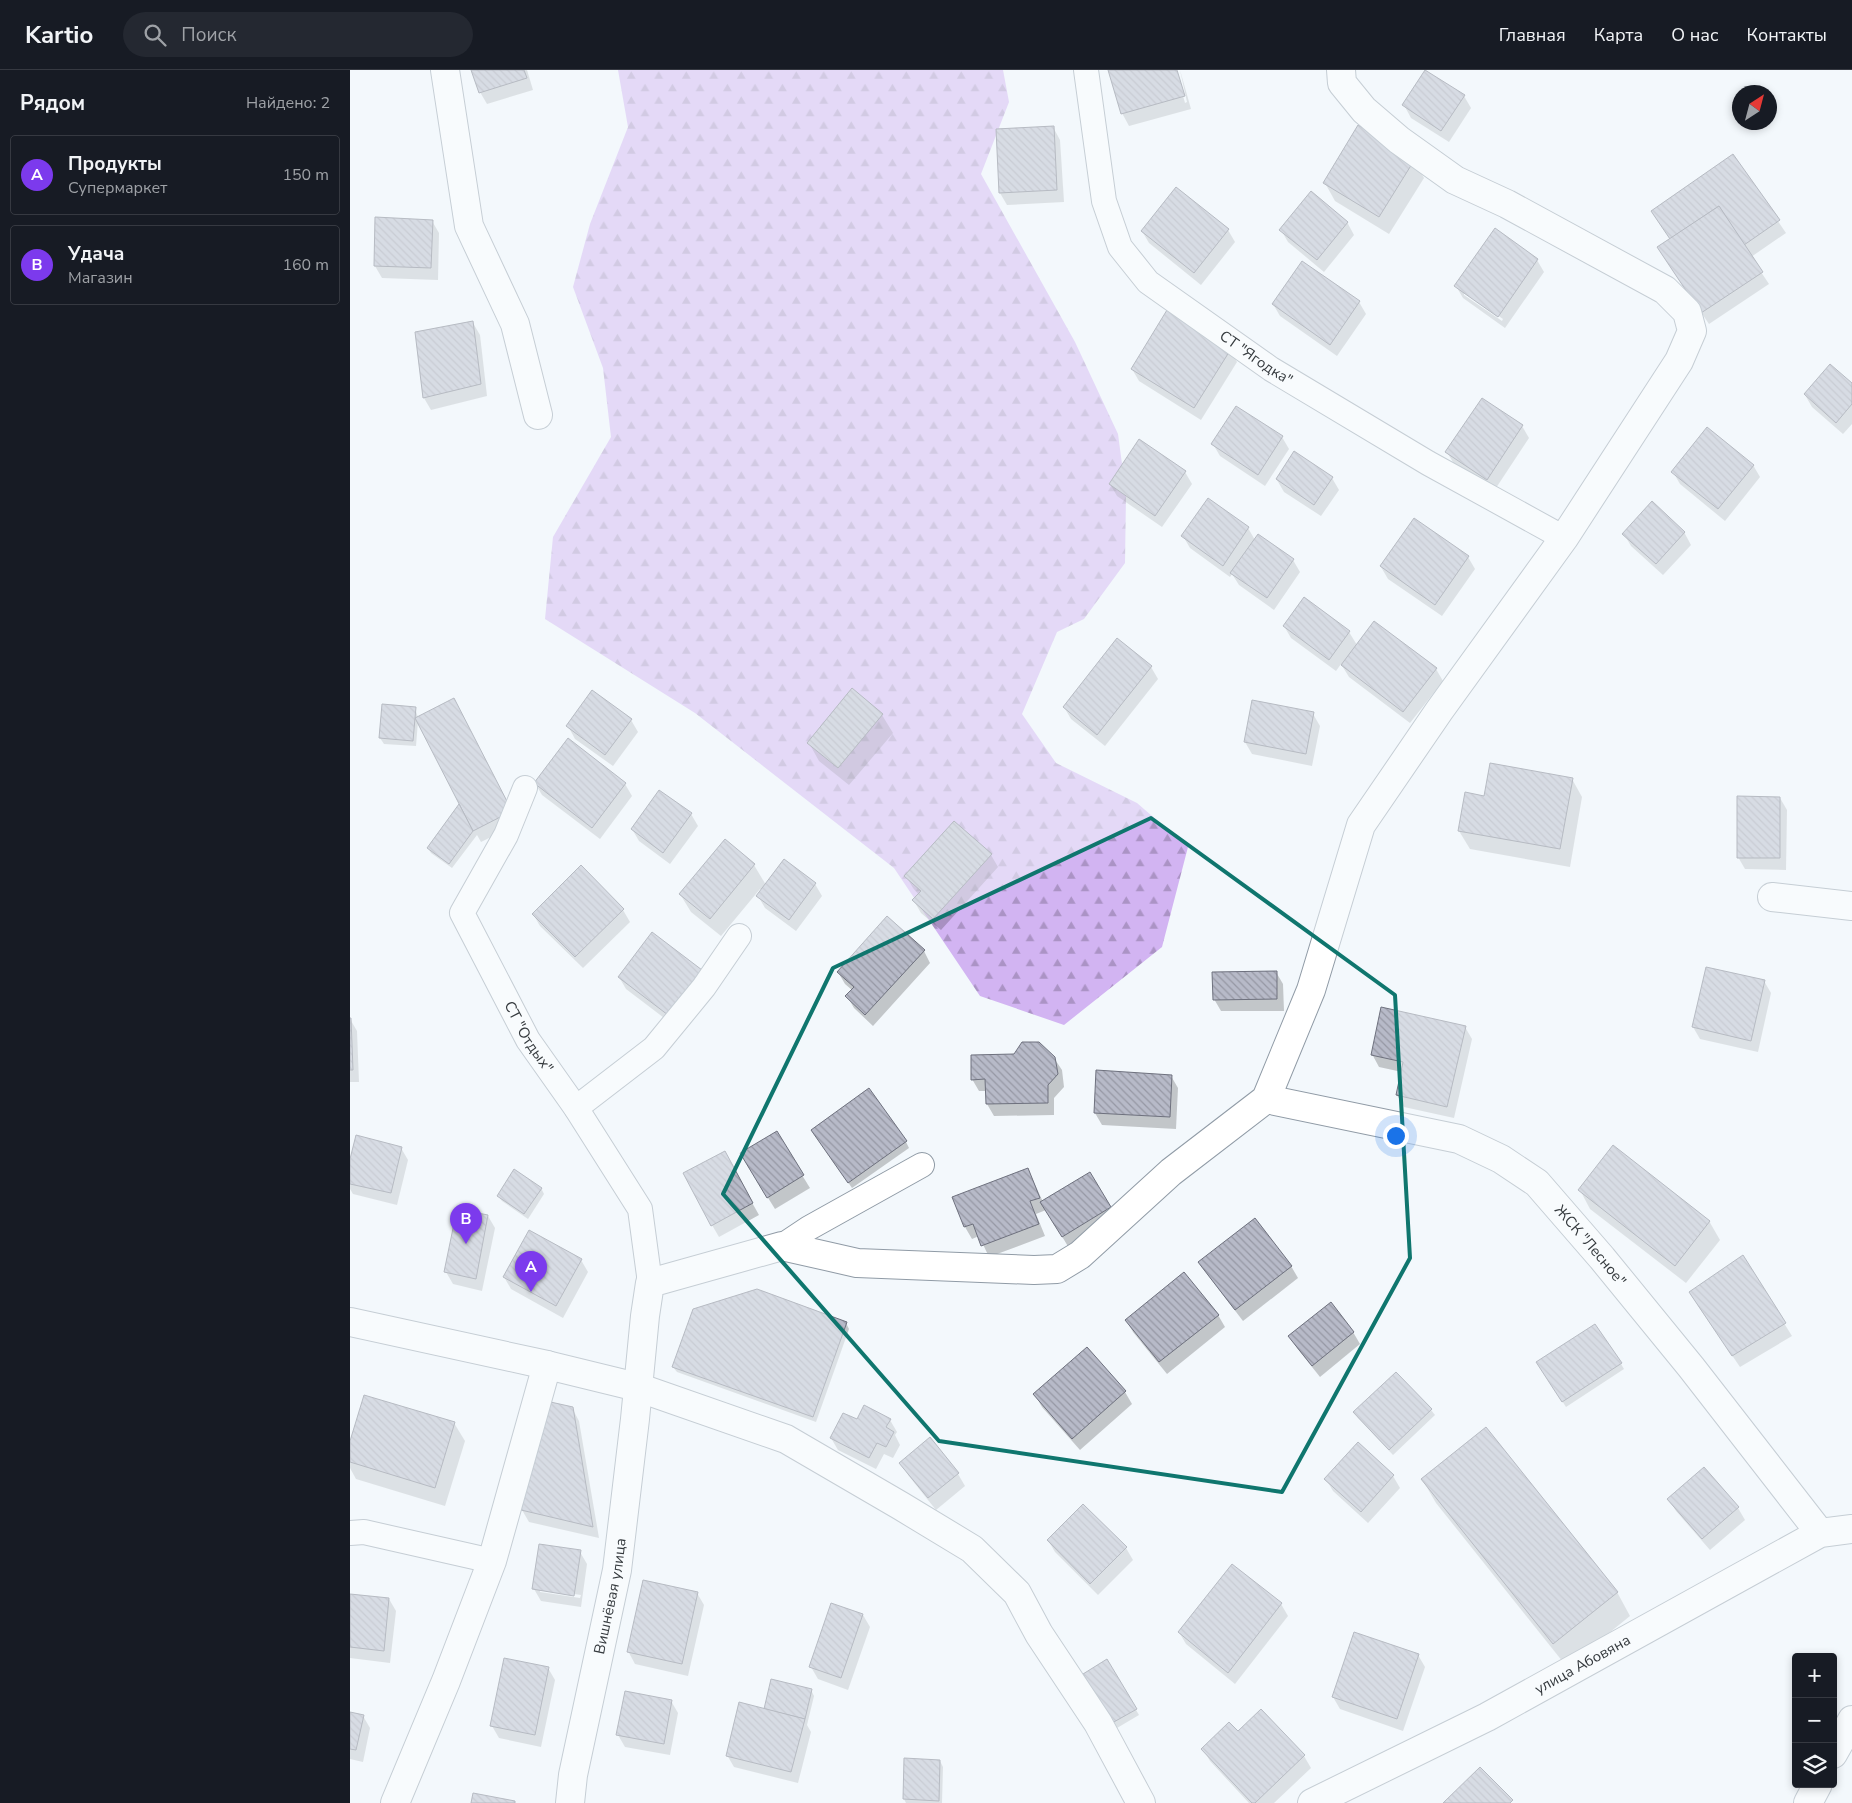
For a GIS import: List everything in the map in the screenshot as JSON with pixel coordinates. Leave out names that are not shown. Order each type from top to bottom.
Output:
[{"type":"street","points":[[445,70],[469,226],[515,324],[538,415]]},
{"type":"street","points":[[650,1283],[782,1246],[857,1263],[1034,1270],[1057,1269],[1080,1254],[1171,1172],[1266,1099],[1311,990],[1361,825],[1439,711],[1564,538],[1679,361],[1692,331],[1687,312],[1665,290],[1507,204],[1455,180],[1415,152],[1364,110],[1342,83],[1341,70]]},
{"type":"street","points":[[1772,896],[1852,906]]},
{"type":"street","name":"ЖСК \"Лесное\"","points":[[1266,1099],[1459,1139],[1501,1159],[1537,1183],[1602,1258],[1691,1367],[1820,1533]]},
{"type":"street","name":"Вишнёвая улица","points":[[570,1803],[573,1775],[617,1570],[650,1283]]},
{"type":"street","points":[[350,1322],[547,1365],[637,1388],[786,1439],[972,1549],[1017,1593],[1040,1634],[1098,1723],[1141,1803]]},
{"type":"street","points":[[395,1803],[492,1562],[547,1365]]},
{"type":"street","name":"улица Абовяна","points":[[1312,1803],[1486,1717],[1820,1533],[1852,1529]]},
{"type":"street","points":[[1837,1747],[1852,1720]]},
{"type":"street","points":[[1808,1803],[1816,1788]]},
{"type":"lane","name":"СТ \"Ягодка\"","points":[[1086,70],[1104,201],[1120,247],[1148,282],[1271,369],[1428,463],[1564,538]]},
{"type":"lane","name":"СТ \"Отдых\"","points":[[524,788],[506,835],[462,913],[528,1040],[576,1108],[640,1209],[650,1283]]},
{"type":"lane","points":[[576,1108],[654,1048],[704,987],[739,936]]},
{"type":"lane","points":[[782,1246],[809,1228],[922,1165]]},
{"type":"lane","points":[[350,1533],[364,1532],[492,1562]]},
{"type":"highlighted area","points":[[1151,818],[1395,995],[1410,1258],[1282,1492],[939,1441],[723,1194],[833,968]]},
{"type":"green space","points":[[618,70],[1003,70],[1009,102],[981,174],[1075,342],[1118,434],[1126,494],[1125,563],[1084,619],[1057,632],[1022,714],[1056,763],[1137,803],[1188,847],[1162,947],[1064,1025],[980,996],[894,868],[695,713],[545,619],[553,537],[611,437],[603,368],[573,287],[590,224],[628,127]]},
{"type":"building","points":[[471,70],[524,70],[527,78],[479,93]]},
{"type":"building","points":[[1108,70],[1177,70],[1185,96],[1121,114]]},
{"type":"building","points":[[1425,70],[1465,95],[1441,131],[1402,105]]},
{"type":"building","points":[[1358,125],[1415,159],[1379,217],[1323,183]]},
{"type":"building","points":[[1054,126],[1057,190],[999,193],[996,129]]},
{"type":"building","points":[[1733,154],[1780,220],[1744,245],[1719,206],[1670,239],[1651,211]]},
{"type":"building","points":[[1176,187],[1229,229],[1194,273],[1141,231]]},
{"type":"building","points":[[1311,191],[1348,222],[1317,260],[1279,230]]},
{"type":"building","points":[[1719,206],[1763,272],[1701,313],[1657,247]]},
{"type":"building","points":[[375,217],[433,220],[431,268],[374,266]]},
{"type":"building","points":[[1495,228],[1538,259],[1498,317],[1454,286]]},
{"type":"building","points":[[1302,261],[1360,301],[1330,345],[1272,304]]},
{"type":"building","points":[[1167,310],[1231,349],[1194,408],[1131,369]]},
{"type":"building","points":[[473,321],[481,384],[423,398],[415,332]]},
{"type":"building","points":[[1830,364],[1852,383],[1852,404],[1836,423],[1804,394]]},
{"type":"building","points":[[1482,398],[1523,425],[1487,480],[1445,452]]},
{"type":"building","points":[[1236,406],[1283,436],[1258,475],[1211,444]]},
{"type":"building","points":[[1707,427],[1754,465],[1718,509],[1671,472]]},
{"type":"building","points":[[1139,439],[1186,471],[1155,516],[1109,484]]},
{"type":"building","points":[[1294,451],[1333,477],[1314,505],[1276,479]]},
{"type":"building","points":[[1208,498],[1249,527],[1223,566],[1181,536]]},
{"type":"building","points":[[1652,501],[1685,532],[1656,564],[1622,534]]},
{"type":"building","points":[[1414,518],[1469,556],[1435,605],[1380,566]]},
{"type":"building","points":[[1258,534],[1294,559],[1267,598],[1230,573]]},
{"type":"building","points":[[1304,597],[1350,631],[1329,660],[1283,626]]},
{"type":"building","points":[[1374,621],[1437,668],[1403,712],[1341,665]]},
{"type":"building","points":[[1117,638],[1152,666],[1097,735],[1063,707]]},
{"type":"building","points":[[852,688],[883,714],[838,768],[807,743]]},
{"type":"building","points":[[592,690],[632,719],[605,755],[566,726]]},
{"type":"building","points":[[454,698],[512,811],[473,831],[415,718]]},
{"type":"building","points":[[1252,700],[1314,712],[1306,754],[1244,742]]},
{"type":"building","points":[[382,704],[416,707],[413,741],[379,738]]},
{"type":"building","points":[[568,738],[626,783],[592,828],[534,783]]},
{"type":"building","points":[[1490,763],[1573,778],[1560,849],[1458,831],[1465,792],[1484,796]]},
{"type":"building","points":[[659,790],[692,813],[663,853],[631,829]]},
{"type":"building","points":[[1737,796],[1780,797],[1780,858],[1737,858]]},
{"type":"building","points":[[459,804],[473,831],[449,864],[427,848]]},
{"type":"building","points":[[954,821],[992,854],[933,919],[912,900],[921,891],[904,876]]},
{"type":"building","points":[[725,839],[755,864],[710,919],[679,894]]},
{"type":"building","points":[[784,859],[816,883],[789,920],[756,896]]},
{"type":"building","points":[[581,865],[624,909],[575,957],[532,914]]},
{"type":"building","points":[[887,916],[925,950],[865,1015],[845,996],[854,987],[837,972]]},
{"type":"building","points":[[652,932],[702,970],[668,1015],[618,977]]},
{"type":"building","points":[[1706,967],[1765,980],[1751,1041],[1692,1027]]},
{"type":"building","points":[[1277,971],[1277,999],[1213,1000],[1212,972]]},
{"type":"building","points":[[1381,1007],[1466,1026],[1447,1107],[1396,1095],[1403,1062],[1371,1055]]},
{"type":"building","points":[[351,1018],[353,1070],[350,1070]]},
{"type":"building","points":[[1022,1042],[1039,1042],[1055,1057],[1058,1074],[1048,1085],[1048,1103],[986,1104],[985,1079],[971,1080],[971,1055],[1014,1054]]},
{"type":"building","points":[[1096,1070],[1172,1075],[1170,1117],[1094,1113]]},
{"type":"building","points":[[869,1088],[907,1141],[848,1183],[811,1130]]},
{"type":"building","points":[[777,1131],[804,1175],[767,1198],[740,1153]]},
{"type":"building","points":[[356,1135],[402,1147],[391,1193],[350,1184],[350,1159]]},
{"type":"building","points":[[1613,1145],[1710,1221],[1675,1266],[1578,1190]]},
{"type":"building","points":[[725,1151],[753,1203],[711,1226],[683,1173]]},
{"type":"building","points":[[1028,1168],[1040,1198],[1030,1201],[1039,1224],[981,1246],[973,1224],[964,1227],[952,1197]]},
{"type":"building","points":[[514,1169],[542,1188],[524,1214],[497,1196]]},
{"type":"building","points":[[1090,1172],[1111,1207],[1062,1237],[1040,1202]]},
{"type":"building","points":[[457,1209],[488,1215],[476,1279],[444,1272]]},
{"type":"building","points":[[1255,1218],[1292,1266],[1235,1310],[1198,1262]]},
{"type":"building","points":[[529,1230],[582,1259],[556,1306],[503,1277]]},
{"type":"building","points":[[1743,1255],[1786,1323],[1732,1356],[1689,1292]]},
{"type":"building","points":[[1184,1272],[1219,1315],[1159,1362],[1125,1320]]},
{"type":"building","points":[[757,1289],[847,1322],[813,1417],[672,1367],[693,1309]]},
{"type":"building","points":[[1331,1302],[1354,1332],[1312,1366],[1288,1336]]},
{"type":"building","points":[[1595,1324],[1622,1363],[1562,1402],[1536,1362]]},
{"type":"building","points":[[1087,1347],[1126,1391],[1072,1439],[1033,1394]]},
{"type":"building","points":[[1396,1372],[1432,1409],[1389,1450],[1353,1412]]},
{"type":"building","points":[[364,1395],[455,1422],[435,1488],[350,1462],[350,1441]]},
{"type":"building","points":[[546,1401],[573,1407],[593,1527],[521,1510]]},
{"type":"building","points":[[864,1405],[891,1419],[886,1427],[894,1432],[886,1447],[877,1443],[869,1458],[830,1438],[843,1413],[857,1419]]},
{"type":"building","points":[[1486,1427],[1618,1592],[1553,1644],[1421,1479]]},
{"type":"building","points":[[930,1437],[959,1473],[928,1498],[899,1463]]},
{"type":"building","points":[[1358,1442],[1394,1475],[1361,1512],[1324,1479]]},
{"type":"building","points":[[1704,1467],[1739,1507],[1702,1539],[1667,1499]]},
{"type":"building","points":[[1083,1504],[1127,1547],[1090,1584],[1047,1540]]},
{"type":"building","points":[[539,1544],[581,1550],[574,1596],[532,1589]]},
{"type":"building","points":[[1232,1564],[1282,1603],[1228,1673],[1178,1632]]},
{"type":"building","points":[[643,1580],[698,1592],[682,1664],[627,1652]]},
{"type":"building","points":[[350,1594],[389,1598],[384,1651],[350,1647]]},
{"type":"building","points":[[831,1603],[863,1614],[841,1678],[809,1667]]},
{"type":"building","points":[[1354,1632],[1419,1654],[1397,1719],[1332,1697]]},
{"type":"building","points":[[504,1658],[549,1667],[535,1735],[490,1726]]},
{"type":"building","points":[[1107,1659],[1137,1709],[1112,1723],[1083,1674]]},
{"type":"building","points":[[771,1679],[812,1689],[805,1719],[764,1709]]},
{"type":"building","points":[[625,1691],[672,1700],[664,1744],[616,1735]]},
{"type":"building","points":[[739,1702],[805,1719],[791,1772],[726,1756]]},
{"type":"building","points":[[1261,1709],[1305,1755],[1255,1803],[1252,1803],[1201,1749],[1229,1722],[1238,1731]]},
{"type":"building","points":[[350,1712],[364,1715],[356,1750],[350,1749]]},
{"type":"building","points":[[904,1758],[940,1760],[939,1801],[903,1799]]},
{"type":"building","points":[[1480,1767],[1513,1800],[1510,1803],[1443,1803]]},
{"type":"building","points":[[473,1793],[515,1801],[515,1803],[471,1803]]},
{"type":"place","name":"Удача","points":[[466,1244]]},
{"type":"place","name":"Продукты","points":[[531,1292]]}]
